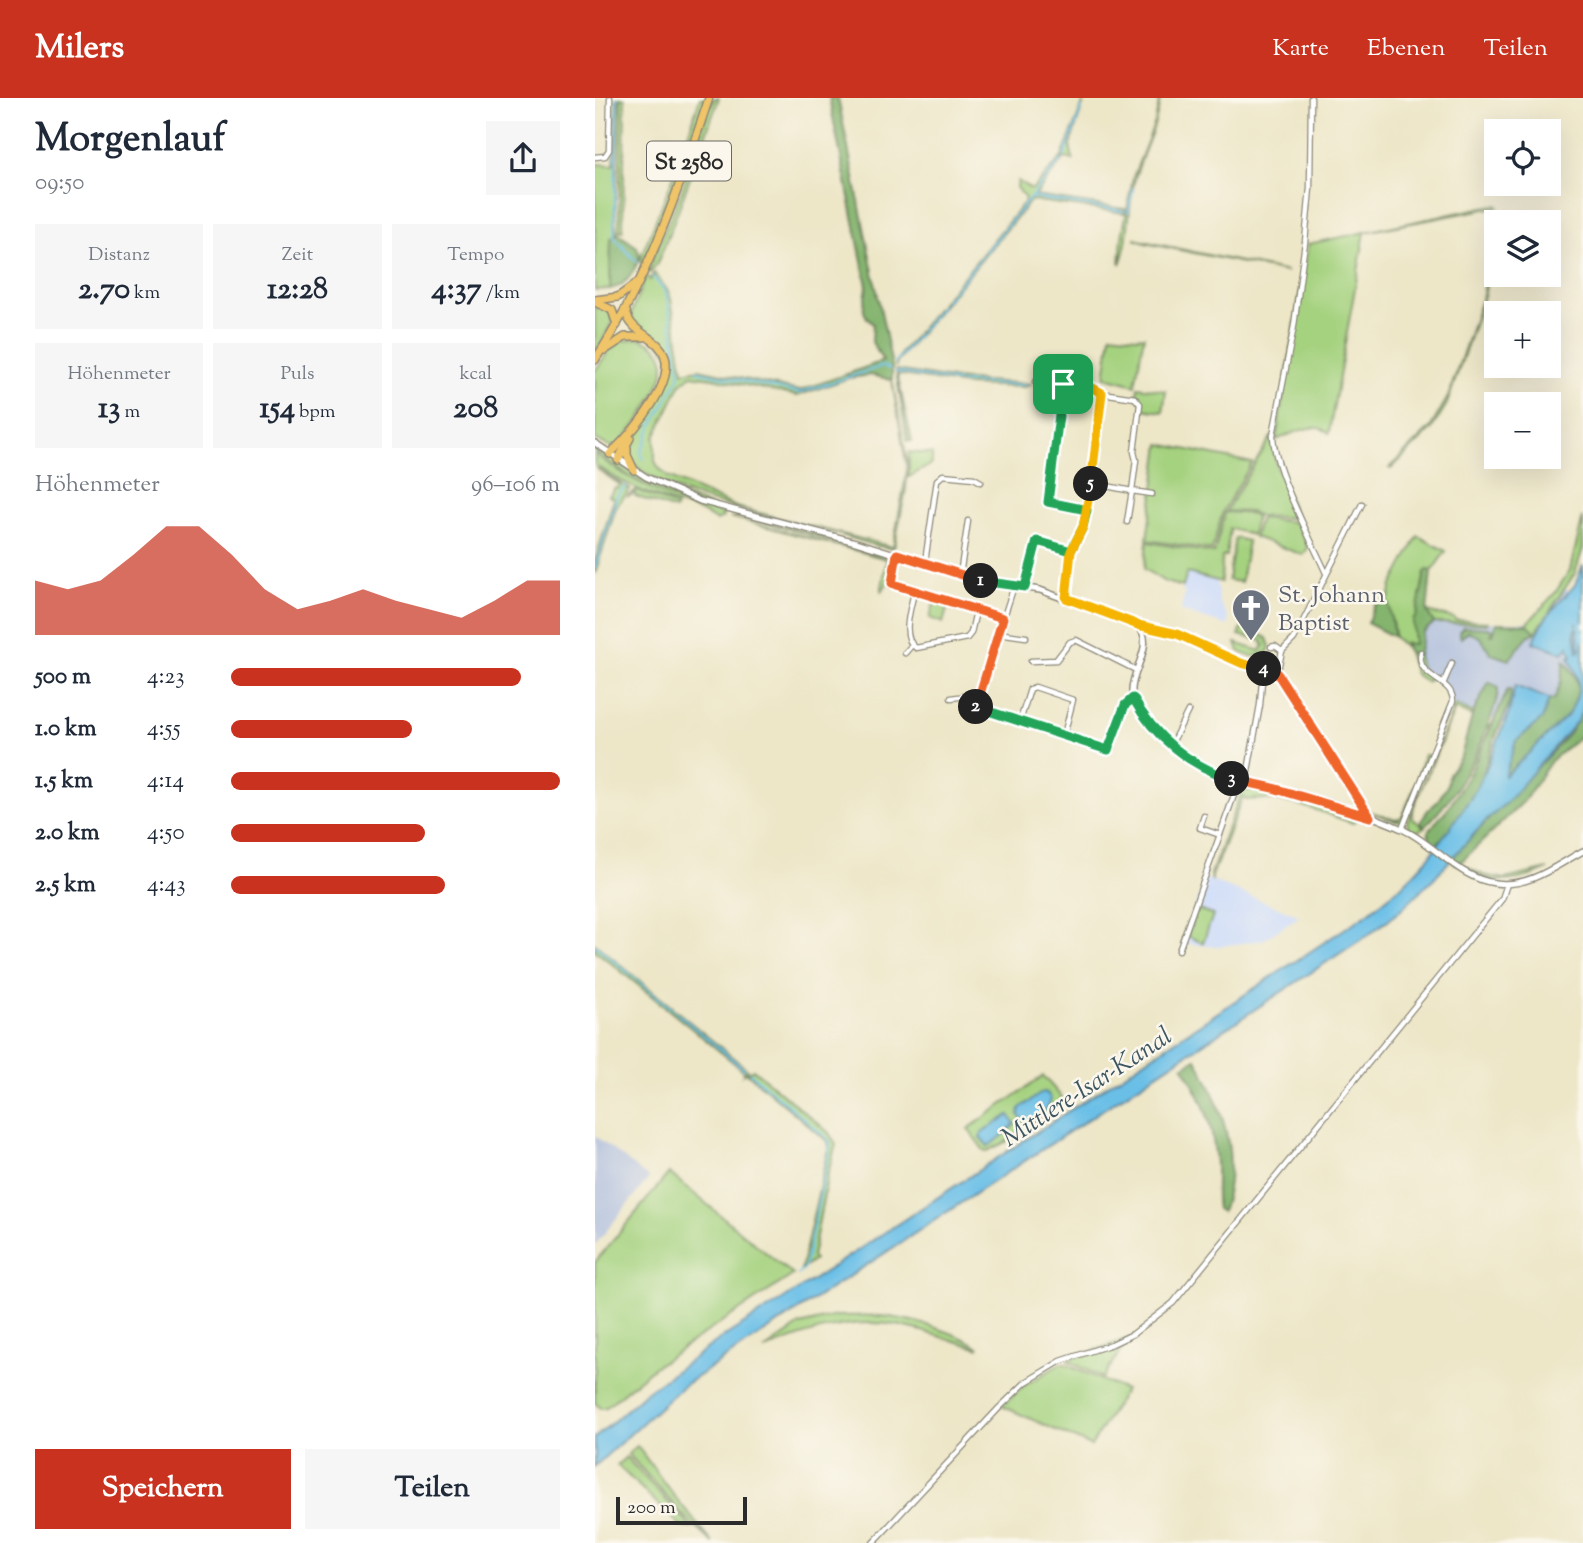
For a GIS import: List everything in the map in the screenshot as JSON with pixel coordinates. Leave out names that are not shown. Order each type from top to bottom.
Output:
[{"type":"highway","name":"St 2580","points":[[597,358],[626,310],[671,210],[709,98]]},
{"type":"highway","name":"St 2580","points":[[595,301],[618,297],[642,277]]},
{"type":"highway","name":"St 2580","points":[[595,301],[612,310],[617,325]]},
{"type":"highway","points":[[610,454],[633,430],[659,392],[667,373],[664,354],[629,323],[626,310]]},
{"type":"highway","name":"St 2580","points":[[597,358],[625,337],[635,335],[650,339]]},
{"type":"highway","points":[[618,460],[633,430]]},
{"type":"highway","points":[[628,443],[627,455],[634,470]]},
{"type":"street","points":[[595,157],[605,156],[610,150],[610,98]]},
{"type":"street","points":[[1311,98],[1308,215],[1294,326],[1273,435],[1280,468],[1326,573]]},
{"type":"street","points":[[1035,382],[1089,386],[1102,393],[1135,398],[1140,404],[1134,452],[1136,460],[1127,522]]},
{"type":"street","points":[[1063,384],[1048,502],[1087,510]]},
{"type":"street","points":[[1066,598],[1071,551],[1083,527],[1087,510],[1102,393]]},
{"type":"street","points":[[595,443],[634,470],[666,487],[700,500],[856,542],[985,582],[1025,587],[1066,598],[1138,625],[1177,634],[1241,663],[1275,671],[1370,817]]},
{"type":"street","points":[[925,562],[937,480],[943,475],[974,478],[981,482]]},
{"type":"street","points":[[1091,483],[1152,494]]},
{"type":"street","points":[[1275,671],[1282,651],[1294,639],[1362,505]]},
{"type":"street","points":[[960,575],[968,521]]},
{"type":"street","points":[[1025,587],[1037,541],[1071,551]]},
{"type":"street","points":[[897,554],[892,583],[1003,618]]},
{"type":"street","points":[[1014,586],[975,706],[1108,750],[1125,705],[1133,698]]},
{"type":"street","points":[[912,645],[908,625],[914,592]]},
{"type":"street","points":[[912,645],[922,648],[967,638],[977,611]]},
{"type":"street","points":[[1138,625],[1143,631],[1144,643],[1136,670],[1133,698],[1145,718],[1171,745],[1199,765],[1402,829],[1417,836],[1454,865],[1480,879],[1507,884],[1525,881],[1583,851]]},
{"type":"street","points":[[1143,631],[1153,628]]},
{"type":"street","points":[[998,633],[1026,637]]},
{"type":"street","points":[[1031,661],[1056,660],[1070,642],[1076,640],[1136,670]]},
{"type":"street","points":[[905,653],[912,645]]},
{"type":"street","points":[[1271,647],[1275,646],[1282,651]]},
{"type":"street","points":[[1402,829],[1451,708],[1453,695],[1423,670],[1421,652]]},
{"type":"street","points":[[1443,684],[1452,663]]},
{"type":"street","points":[[1179,950],[1220,835],[1243,781],[1260,705],[1263,668]]},
{"type":"street","points":[[1020,721],[1030,689],[1035,687],[1073,700],[1064,736]]},
{"type":"street","points":[[951,698],[979,694]]},
{"type":"street","points":[[1171,745],[1188,712]]},
{"type":"street","points":[[1204,816],[1200,828],[1220,835]]},
{"type":"street","points":[[873,1543],[1026,1382],[1061,1361],[1133,1334],[1173,1303],[1502,899],[1507,884]]},
{"type":"shaded area","points":[[1187,573],[1216,580],[1219,601],[1228,617],[1228,626],[1181,611],[1185,592],[1182,591]]},
{"type":"shaded area","points":[[1560,586],[1583,600],[1583,709],[1569,733],[1538,766],[1479,784],[1504,723],[1450,703],[1446,691],[1423,672],[1419,665],[1418,651],[1423,632],[1434,623],[1528,622]]},
{"type":"shaded area","points":[[1205,878],[1300,916],[1263,940],[1215,947],[1183,943]]},
{"type":"shaded area","points":[[595,1136],[649,1178],[595,1245]]},
{"type":"green space","points":[[616,98],[619,98],[615,223],[617,233],[611,239],[610,289],[595,290],[595,164],[614,165]]},
{"type":"green space","points":[[621,98],[625,98],[623,231],[619,231]]},
{"type":"green space","points":[[700,98],[706,98],[665,218],[642,264],[642,254],[677,168]]},
{"type":"green space","points":[[712,98],[711,106],[715,98],[719,98],[658,262],[650,273],[648,271],[681,192]]},
{"type":"green space","points":[[829,98],[838,98],[892,366],[892,380],[871,375],[849,378],[847,374],[883,361],[872,342],[873,324],[864,311],[867,286]]},
{"type":"green space","points":[[1084,101],[1070,145],[1073,160],[1062,157]]},
{"type":"green space","points":[[1155,122],[1133,186],[1126,243],[1120,264],[1133,177]]},
{"type":"green space","points":[[1061,158],[1063,159],[1035,196],[1125,209],[1125,213],[1031,200],[895,367],[901,353],[1024,203],[1025,199],[1017,187],[1018,181],[1033,189]]},
{"type":"green space","points":[[1493,205],[1498,205],[1499,209],[1496,210],[1496,207],[1365,232],[1329,433],[1323,429],[1310,428],[1276,440],[1308,244]]},
{"type":"green space","points":[[617,233],[637,247],[640,256],[629,277],[621,285],[610,289],[611,239]]},
{"type":"green space","points":[[1134,239],[1287,272],[1145,243]]},
{"type":"green space","points":[[654,273],[671,299],[683,372],[699,369],[799,391],[847,374],[849,378],[797,396],[691,375],[680,385],[655,437],[655,461],[658,467],[668,477],[736,507],[893,547],[907,470],[892,380],[908,466],[894,548],[756,514],[692,495],[643,472],[631,459],[631,442],[635,432],[666,384],[669,370],[666,351],[630,317],[646,275],[650,280]]},
{"type":"green space","points":[[1486,287],[1447,404],[1431,430],[1389,468],[1430,428],[1448,397]]},
{"type":"green space","points":[[595,304],[608,310],[613,320],[595,355]]},
{"type":"green space","points":[[1111,334],[1144,336],[1135,385],[1105,377]]},
{"type":"green space","points":[[640,338],[659,351],[664,365],[663,373],[654,395],[632,430],[618,444],[608,446],[595,439],[595,371],[608,352],[620,341]]},
{"type":"green space","points":[[896,370],[952,379],[1032,384],[1025,387],[966,385],[897,374]]},
{"type":"green space","points":[[896,370],[912,441],[907,441]]},
{"type":"green space","points":[[1138,387],[1166,391],[1163,412],[1143,409],[1142,401],[1137,397]]},
{"type":"green space","points":[[1271,437],[1277,468],[1296,518],[1226,511]]},
{"type":"green space","points":[[1160,444],[1252,463],[1223,511],[1212,550],[1147,540]]},
{"type":"green space","points":[[595,448],[643,479],[717,509],[684,501],[652,488],[608,461],[595,451]]},
{"type":"green space","points":[[909,452],[932,454],[932,464],[909,477]]},
{"type":"green space","points":[[595,454],[639,483],[670,497],[721,513],[723,517],[717,521],[698,510],[629,485],[595,465]]},
{"type":"green space","points":[[596,468],[630,489],[616,507],[595,574],[595,561],[614,499],[609,496],[620,485]]},
{"type":"green space","points":[[636,490],[676,506],[675,510],[635,496],[635,493],[627,497]]},
{"type":"green space","points":[[1225,512],[1252,514],[1256,517],[1252,535],[1228,528],[1230,530],[1226,556],[1222,556],[1221,582],[1187,573],[1183,587],[1165,582],[1144,569],[1147,542],[1214,553]]},
{"type":"green space","points":[[734,514],[821,535],[891,556]]},
{"type":"green space","points":[[730,517],[891,559],[890,579],[881,593],[887,559]]},
{"type":"green space","points":[[1583,517],[1583,548],[1575,573],[1536,632],[1527,624],[1555,593],[1570,570]]},
{"type":"green space","points":[[1260,518],[1297,524],[1308,548],[1303,555],[1254,537]]},
{"type":"green space","points":[[1418,536],[1446,551],[1431,572],[1425,572],[1416,617],[1413,620],[1414,644],[1405,644],[1406,648],[1394,637],[1386,601]]},
{"type":"green space","points":[[1235,538],[1248,541],[1241,582],[1228,580]]},
{"type":"green space","points":[[1425,572],[1431,572],[1427,612],[1434,623],[1423,632],[1418,656],[1408,652],[1405,643],[1414,644],[1413,620],[1416,617]]},
{"type":"green space","points":[[935,600],[948,606],[943,623],[930,618]]},
{"type":"green space","points":[[1386,601],[1389,605],[1394,637],[1367,623],[1375,605]]},
{"type":"green space","points":[[1427,612],[1455,620],[1488,622],[1434,623]]},
{"type":"green space","points":[[1496,623],[1527,624],[1536,632],[1528,636],[1509,660],[1491,654],[1481,638],[1468,631],[1461,638],[1459,632],[1463,627],[1489,628],[1493,635]]},
{"type":"green space","points":[[1243,626],[1267,638],[1270,646],[1268,652],[1251,656],[1239,651],[1236,643],[1260,651],[1265,645],[1262,644],[1263,641],[1239,635]]},
{"type":"green space","points":[[1408,652],[1418,656],[1421,669],[1430,678],[1427,682],[1415,674]]},
{"type":"green space","points":[[1564,660],[1577,681],[1578,693],[1573,707],[1503,778],[1516,741],[1542,719],[1549,699],[1554,700],[1561,682]]},
{"type":"green space","points":[[1489,682],[1498,687],[1498,695],[1478,749],[1460,783],[1424,827],[1421,823],[1427,811],[1437,802],[1447,786],[1449,774],[1461,756],[1473,713]]},
{"type":"green space","points":[[1508,689],[1511,689],[1511,695],[1508,706],[1479,782],[1460,815],[1436,845],[1430,841],[1428,831],[1446,811],[1469,775]]},
{"type":"green space","points":[[1455,705],[1473,713],[1472,716],[1455,709],[1414,806],[1412,818],[1424,827],[1417,832],[1409,828],[1407,822]]},
{"type":"green space","points":[[1583,711],[1583,734],[1551,761],[1524,801],[1456,864],[1451,859],[1569,734]]},
{"type":"green space","points":[[1424,755],[1430,756],[1403,821],[1370,812],[1396,819],[1402,817]]},
{"type":"green space","points":[[1241,792],[1275,792],[1358,818],[1353,823],[1301,806],[1274,800],[1246,800],[1243,796],[1212,881],[1211,874]]},
{"type":"green space","points":[[1463,865],[1483,875],[1505,879],[1548,869],[1521,879],[1503,881],[1476,875]]},
{"type":"green space","points":[[1197,909],[1213,915],[1203,943],[1187,936]]},
{"type":"green space","points":[[595,944],[748,1070],[743,1074],[744,1071],[595,950]]},
{"type":"green space","points":[[1196,1059],[1214,1096],[1226,1133],[1230,1172],[1222,1212],[1217,1209],[1216,1161],[1208,1119],[1183,1067]]},
{"type":"green space","points":[[753,1069],[828,1132],[836,1144],[812,1257],[814,1260],[801,1270],[829,1145],[747,1073]]},
{"type":"green space","points":[[1043,1076],[1065,1101],[1018,1132],[1016,1137],[985,1152],[968,1129]],"holes":[[[1009,1116],[1015,1124],[988,1146],[980,1137],[987,1129]]]},
{"type":"green space","points":[[669,1173],[793,1275],[654,1367],[605,1408],[601,1408],[595,1403],[595,1262]]},
{"type":"green space","points":[[836,1316],[881,1316],[905,1320],[946,1331],[980,1348],[907,1327],[861,1323],[828,1328],[764,1350],[800,1325]]},
{"type":"green space","points":[[1129,1338],[1103,1378],[1068,1361],[1068,1360]]},
{"type":"green space","points":[[1062,1363],[1125,1390],[1091,1446],[1002,1406],[1025,1385]]},
{"type":"green space","points":[[637,1446],[713,1543],[683,1515],[628,1454]]},
{"type":"green space","points":[[626,1457],[692,1528],[682,1527],[617,1465]]},
{"type":"water","points":[[1583,565],[1583,622],[1577,623],[1575,632],[1578,652],[1577,628],[1583,628],[1583,709],[1578,720],[1509,800],[1401,910],[1371,933],[683,1386],[595,1466],[595,1438],[645,1393],[720,1339],[1367,914],[1403,885],[1429,857],[1471,798],[1509,713],[1515,686],[1549,699],[1542,719],[1516,741],[1504,777],[1573,707],[1579,686],[1568,646],[1563,653],[1533,642],[1547,616],[1575,585]]},
{"type":"water","points":[[1043,1092],[1051,1099],[1047,1108],[1037,1117],[1024,1122],[1019,1115],[1020,1108]]},
{"type":"water","points":[[1009,1115],[1015,1124],[988,1146],[980,1137],[982,1133]]},
{"type":"waterway","points":[[617,98],[614,237],[637,262]]},
{"type":"waterway","points":[[1064,157],[1082,107]]},
{"type":"waterway","points":[[1031,197],[1061,160]]},
{"type":"waterway","points":[[1128,212],[1133,188]]},
{"type":"waterway","points":[[895,363],[1031,197],[1124,211]]},
{"type":"waterway","points":[[643,459],[641,452],[651,428],[680,376],[666,292],[653,277]]},
{"type":"waterway","points":[[697,371],[799,393],[883,366],[889,369]]},
{"type":"waterway","points":[[896,372],[958,382],[1026,385]]},
{"type":"waterway","points":[[595,568],[617,496],[626,486]]},
{"type":"waterway","points":[[1579,618],[1583,639]]},
{"type":"waterway","points":[[595,945],[744,1069]]},
{"type":"waterway","points":[[750,1073],[829,1140],[805,1266],[798,1275]]},
{"type":"place","name":"St. Johann Baptist","points":[[1251,642]]},
{"type":"route","points":[[1063,384],[1048,502],[1087,510],[1083,527],[1071,551],[1037,541],[1025,587],[985,582],[897,554],[892,583],[1003,618],[975,706],[1108,750],[1125,705],[1133,698],[1145,718],[1164,739],[1210,771],[1370,817],[1275,671],[1241,663],[1177,634],[1138,625],[1066,598],[1071,551],[1083,527],[1087,510],[1102,393],[1093,387],[1063,384]]},
{"type":"water label","name":"Mittlere-Isar-Kanal","points":[[1086,1086]]}]
